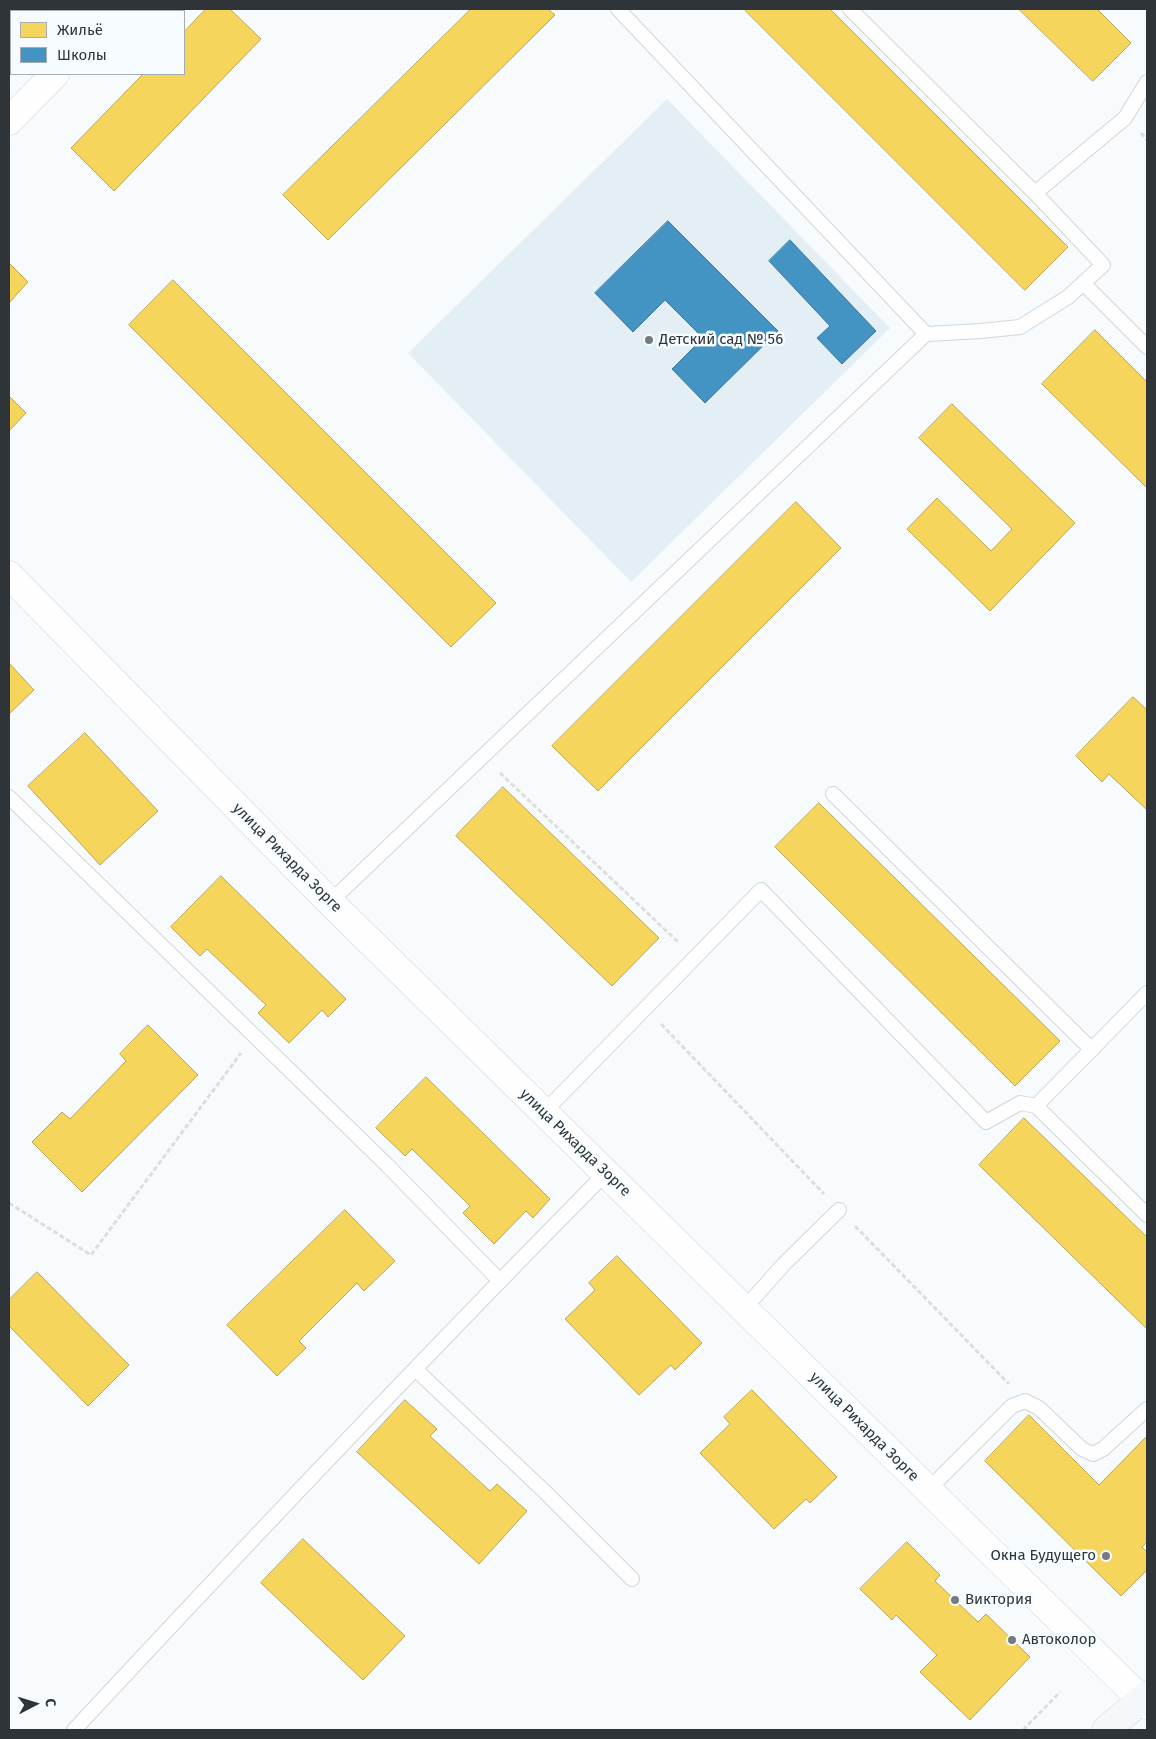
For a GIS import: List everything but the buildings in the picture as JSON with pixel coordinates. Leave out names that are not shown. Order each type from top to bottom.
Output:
[{"type":"main road","points":[[1106,1730],[1145,1700]]},
{"type":"street","points":[[9,121],[54,75]]},
{"type":"street","name":"улица Рихарда Зорге","points":[[9,575],[330,902],[928,1490],[1145,1700]]},
{"type":"lane","points":[[618,9],[926,334]]},
{"type":"lane","points":[[330,902],[926,334],[1020,327],[1068,297],[1103,265],[1035,193],[850,9]]},
{"type":"lane","points":[[1035,193],[1125,118],[1147,82]]},
{"type":"lane","points":[[1083,283],[1147,347]]},
{"type":"lane","points":[[833,794],[1092,1050]]},
{"type":"lane","points":[[9,797],[387,1165],[500,1281]]},
{"type":"lane","points":[[544,1112],[761,890],[986,1122],[1020,1102],[1036,1106],[1147,1215]]},
{"type":"lane","points":[[1036,1106],[1147,993]]},
{"type":"lane","points":[[74,1730],[415,1369],[606,1173]]},
{"type":"lane","points":[[744,1308],[784,1264],[839,1210]]},
{"type":"lane","points":[[415,1369],[544,1491],[632,1579]]},
{"type":"lane","points":[[928,1490],[1012,1406],[1025,1401],[1039,1408],[1082,1449],[1093,1454],[1103,1449],[1147,1409]]},
{"type":"path","points":[[483,756],[695,958]]},
{"type":"path","points":[[9,1203],[91,1255],[254,1035]]},
{"type":"path","points":[[1023,1730],[1060,1692]]},
{"type":"shaded area","name":"Детский сад № 56","points":[[667,99],[890,328],[631,582],[408,353]]},
{"type":"place","name":"Детский сад № 56","points":[[649,340]]},
{"type":"place","name":"Окна Будущего","points":[[1106,1556]]},
{"type":"place","name":"Виктория","points":[[955,1600]]},
{"type":"place","name":"Автоколор","points":[[1012,1640]]}]
